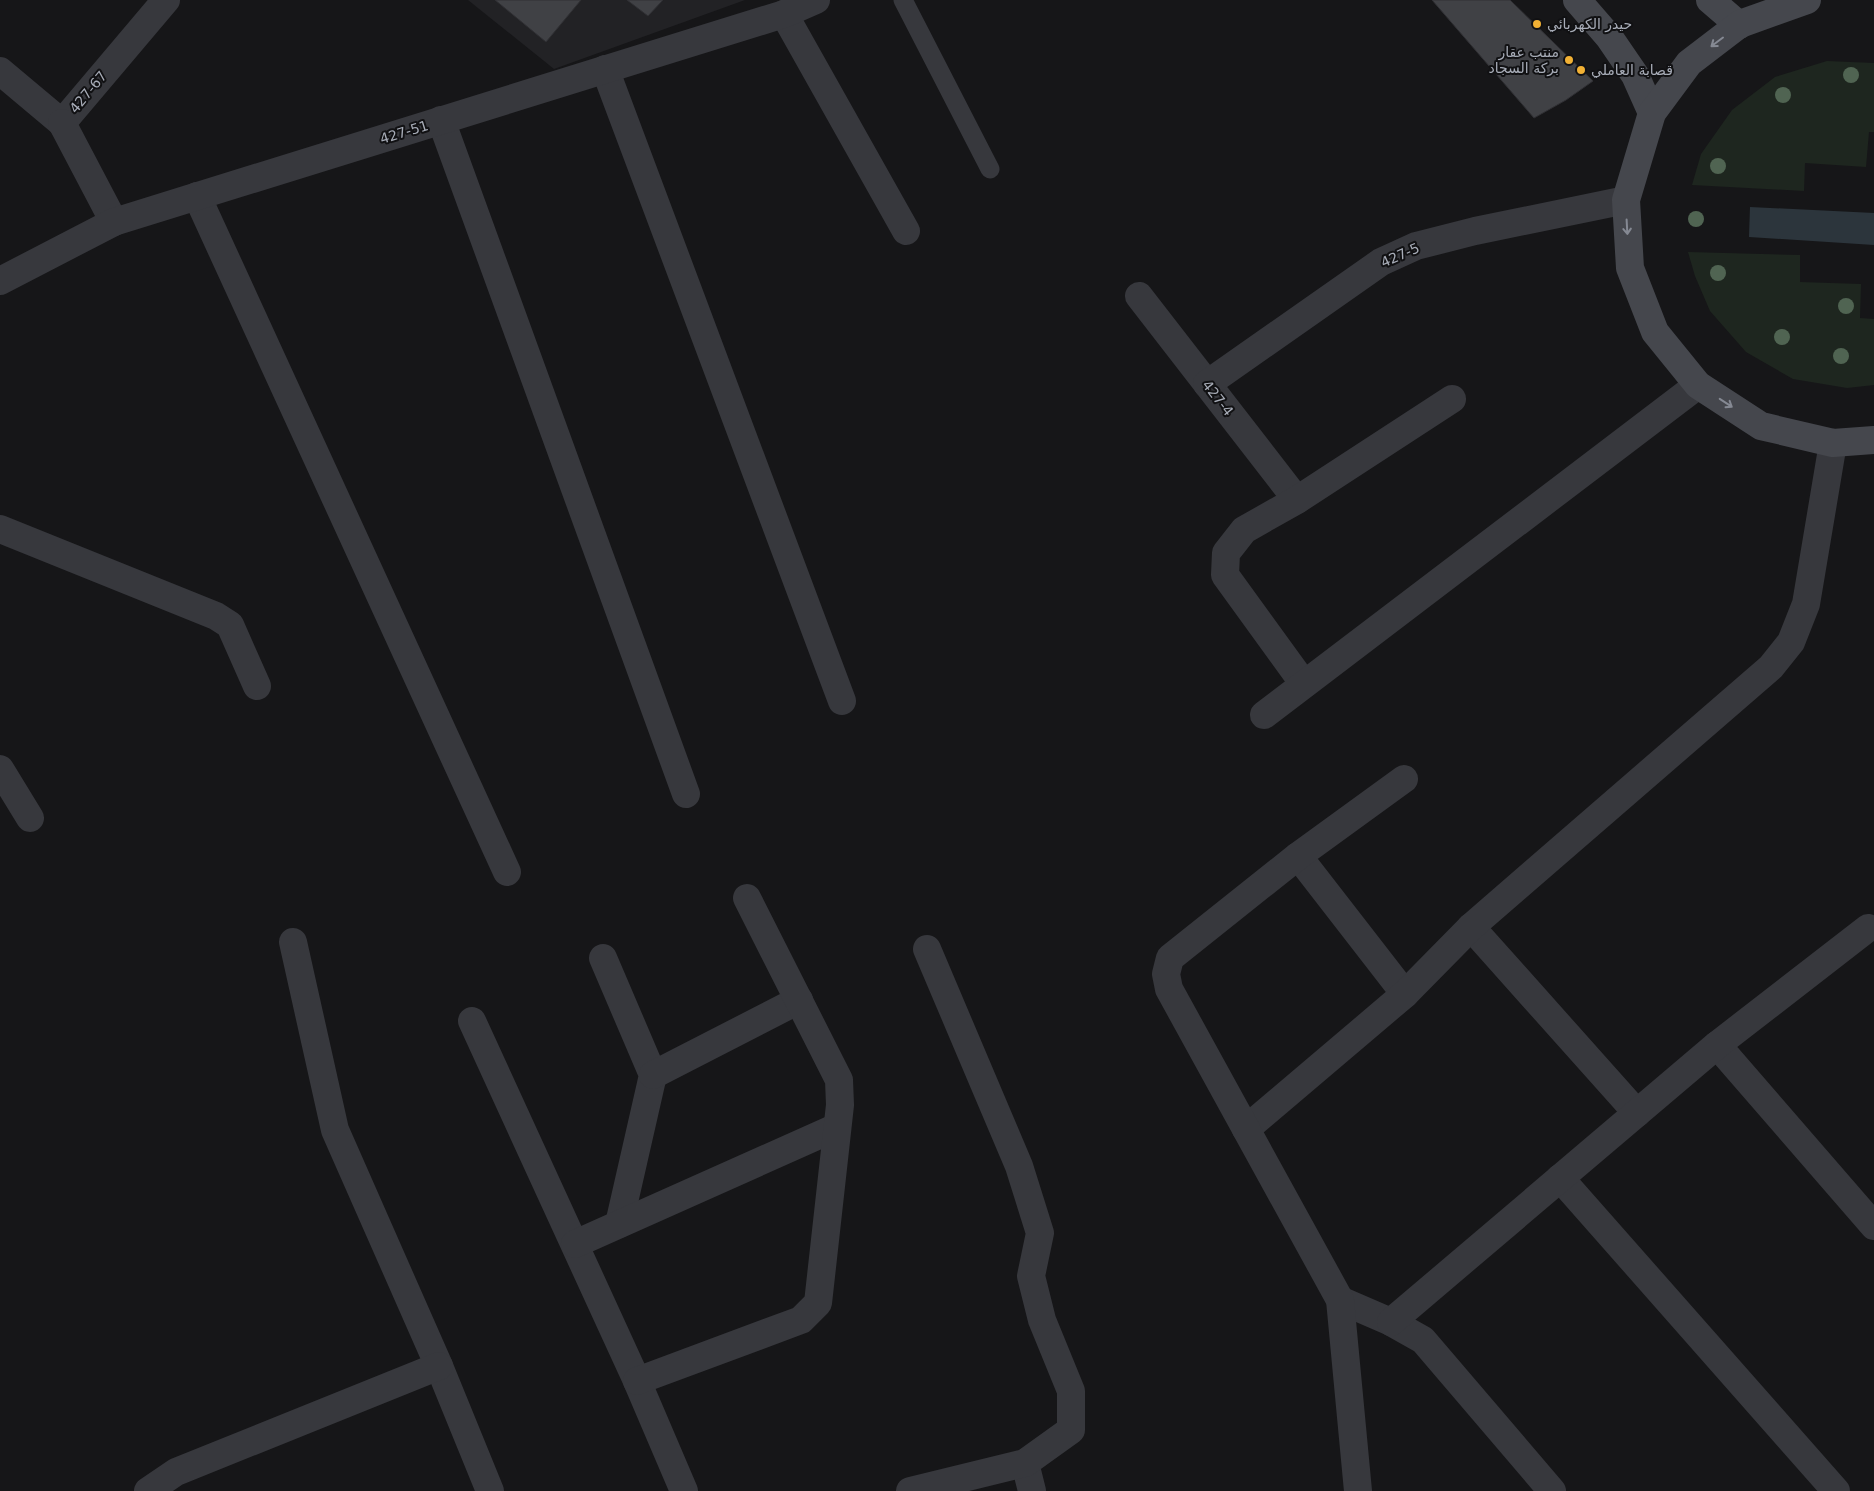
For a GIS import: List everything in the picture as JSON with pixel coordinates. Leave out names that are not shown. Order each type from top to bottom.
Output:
[{"type":"street","name":"427-67","points":[[0,71],[62,122],[166,0]]},
{"type":"street","name":"427-51","points":[[0,281],[114,222],[784,14],[816,0]]},
{"type":"street","points":[[1577,0],[1609,37],[1635,76],[1652,113]]},
{"type":"street","points":[[1710,0],[1741,16]]},
{"type":"street","points":[[1808,0],[1741,16],[1689,63],[1652,113],[1626,200],[1630,268],[1655,332],[1698,385],[1761,426],[1833,443],[1874,440]]},
{"type":"street","points":[[784,14],[906,231]]},
{"type":"street","points":[[605,70],[842,701]]},
{"type":"street","points":[[441,120],[686,794]]},
{"type":"street","points":[[62,122],[114,222]]},
{"type":"street","points":[[197,196],[507,872]]},
{"type":"street","name":"427-5","points":[[1207,384],[1381,262],[1416,246],[1475,231],[1626,200]]},
{"type":"street","name":"427-4","points":[[1139,296],[1297,500]]},
{"type":"street","points":[[1264,715],[1698,385]]},
{"type":"street","points":[[1304,684],[1225,575],[1226,553],[1244,530],[1297,500],[1452,399]]},
{"type":"street","points":[[1246,1129],[1405,994],[1471,927],[1771,667],[1791,642],[1806,604],[1833,443]]},
{"type":"street","points":[[0,529],[216,616],[230,625],[257,686]]},
{"type":"street","points":[[0,769],[30,818]]},
{"type":"street","points":[[1358,1491],[1340,1300],[1169,989],[1166,974],[1170,958],[1298,856],[1404,779]]},
{"type":"street","points":[[1298,856],[1405,994]]},
{"type":"street","points":[[637,1382],[801,1320],[818,1303],[836,1127],[840,1105],[840,1080],[747,898]]},
{"type":"street","points":[[1471,927],[1637,1113]]},
{"type":"street","points":[[1390,1322],[1717,1045],[1868,928]]},
{"type":"street","points":[[293,942],[335,1130],[439,1366],[490,1491]]},
{"type":"street","points":[[910,1491],[1025,1463],[1071,1430],[1071,1391],[1042,1320],[1031,1276],[1040,1233],[1019,1166],[928,949]]},
{"type":"street","points":[[603,958],[652,1075],[619,1224]]},
{"type":"street","points":[[652,1075],[799,1000]]},
{"type":"street","points":[[472,1021],[575,1244],[684,1491]]},
{"type":"street","points":[[1717,1045],[1874,1226]]},
{"type":"street","points":[[575,1244],[836,1127]]},
{"type":"street","points":[[1560,1178],[1836,1491]]},
{"type":"street","points":[[1340,1300],[1390,1322],[1423,1340],[1552,1491]]},
{"type":"street","points":[[148,1491],[176,1472],[439,1366]]},
{"type":"street","points":[[1025,1463],[1032,1491]]},
{"type":"lane","points":[[902,0],[990,169]]},
{"type":"shaded area","points":[[468,0],[745,0],[554,69]]},
{"type":"shaded area","points":[[1827,61],[1874,63],[1874,132],[1869,132],[1866,167],[1805,163],[1804,191],[1692,185],[1701,154],[1732,110],[1775,77]]},
{"type":"shaded area","points":[[1750,207],[1874,213],[1874,245],[1749,237]]},
{"type":"shaded area","points":[[1688,252],[1800,255],[1800,282],[1861,284],[1860,318],[1874,319],[1874,385],[1847,388],[1793,379],[1746,352],[1710,311],[1695,276]]},
{"type":"building","points":[[495,0],[581,0],[546,42]]},
{"type":"building","points":[[627,0],[663,0],[648,16]]},
{"type":"building","points":[[1432,0],[1510,0],[1593,81],[1566,100],[1534,118]]},
{"type":"place","name":"حيدر الكهربائي","points":[[1537,24]]},
{"type":"place","name":"منتب عقار بركة السجاد","points":[[1569,60]]},
{"type":"place","name":"قصابة العاملي","points":[[1581,70]]}]
